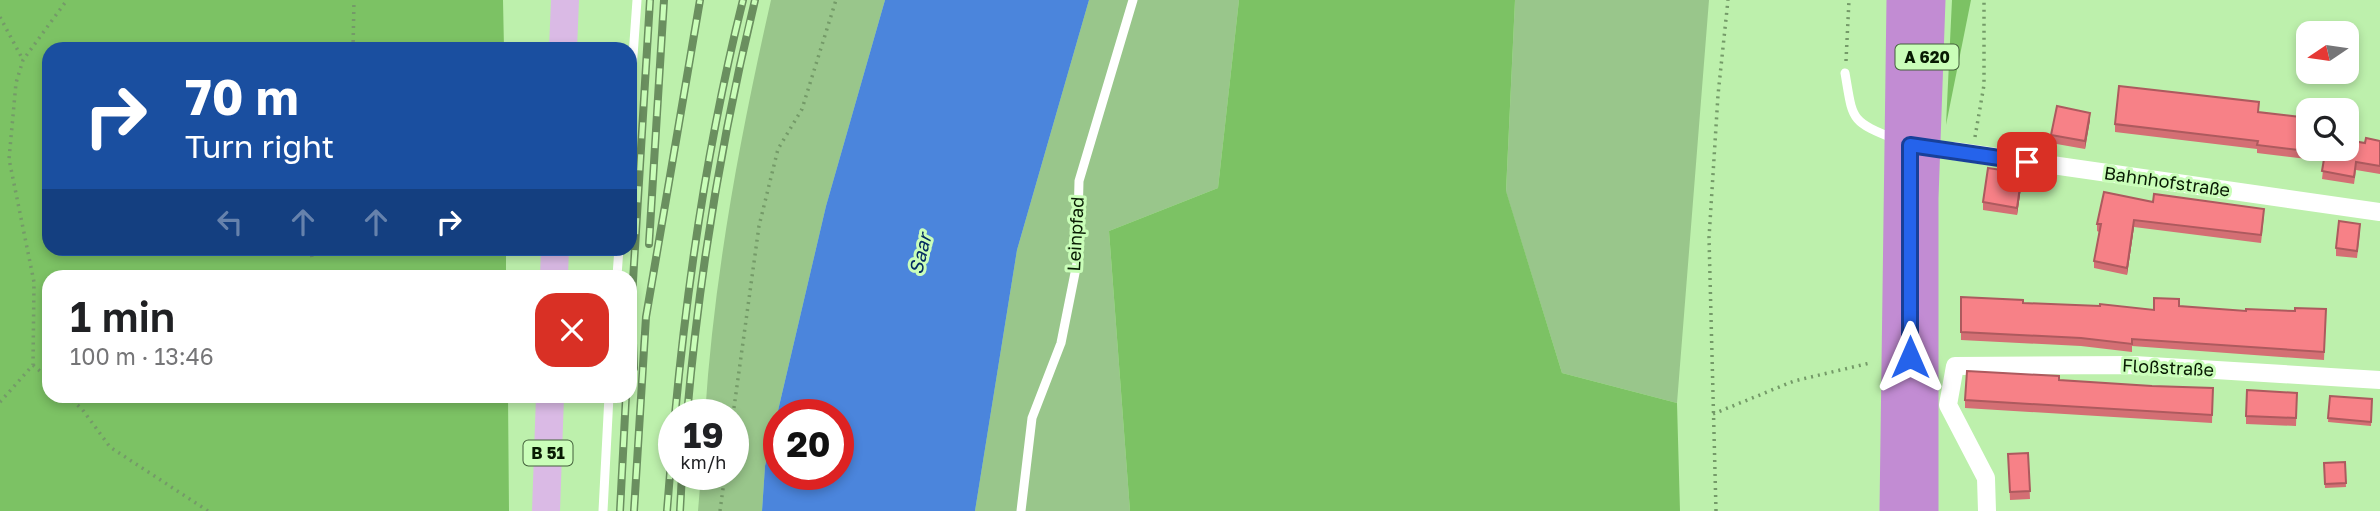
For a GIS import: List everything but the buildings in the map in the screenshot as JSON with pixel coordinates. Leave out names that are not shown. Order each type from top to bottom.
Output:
[{"type":"highway","name":"A 620","points":[[1896,511],[1910,399],[1913,114],[1903,0]]},
{"type":"highway","name":"A 620","points":[[1913,114],[1929,0]]},
{"type":"highway","name":"A 620","points":[[1910,399],[1922,511]]},
{"type":"main road","points":[[562,42],[565,0]]},
{"type":"main road","name":"B 51","points":[[546,511],[550,403]]},
{"type":"street","name":"Bahnhofstraße","points":[[1948,151],[2380,212]]},
{"type":"street","name":"Floßstraße","points":[[1987,511],[1986,478],[1948,405],[1955,366],[2134,365],[2380,380]]},
{"type":"lane","points":[[634,42],[637,0]]},
{"type":"lane","name":"Leinpfad","points":[[1021,511],[1032,418],[1061,343],[1077,263],[1079,181],[1133,0]]},
{"type":"lane","points":[[1845,73],[1852,114],[1869,129],[1910,145],[1932,148]]},
{"type":"lane","points":[[1910,145],[1910,291]]},
{"type":"lane","points":[[603,511],[609,403]]},
{"type":"path","points":[[0,402],[33,365],[34,282],[9,159],[16,83],[23,60],[67,0]]},
{"type":"path","points":[[354,0],[354,42]]},
{"type":"path","points":[[735,399],[759,226],[778,149],[802,109],[836,0]]},
{"type":"path","points":[[1716,511],[1710,238],[1718,95],[1728,0]]},
{"type":"path","points":[[1845,73],[1849,0]]},
{"type":"path","points":[[1972,154],[1984,85],[1984,0]]},
{"type":"path","points":[[0,17],[23,60]]},
{"type":"path","points":[[1713,414],[1794,381],[1878,362]]},
{"type":"path","points":[[33,365],[42,373]]},
{"type":"path","points":[[75,403],[110,447],[208,511]]},
{"type":"path","points":[[720,511],[723,490]]},
{"type":"green space","points":[[0,0],[503,0],[504,42],[42,42],[42,256],[506,256],[506,270],[42,270],[42,403],[508,403],[509,511],[0,511]]},
{"type":"green space","points":[[771,0],[885,0],[826,206],[781,399],[763,399],[762,511],[698,511],[700,490],[749,490],[749,399],[706,399],[722,258],[749,103]]},
{"type":"green space","points":[[1089,0],[1239,0],[1218,188],[1109,231],[1130,511],[975,511],[1017,250]]},
{"type":"green space","points":[[1239,0],[1515,0],[1506,191],[1562,373],[1677,403],[1680,511],[1130,511],[1109,231],[1218,188]]},
{"type":"green space","points":[[1515,0],[1709,0],[1677,403],[1562,373],[1506,192]]},
{"type":"green space","points":[[1952,0],[1971,0],[1946,125]]},
{"type":"water","name":"Saar","points":[[885,0],[1089,0],[1017,250],[975,511],[762,511],[763,490],[854,490],[854,399],[781,399],[826,206]]},
{"type":"railway","points":[[637,214],[650,0]]},
{"type":"railway","points":[[649,244],[664,0]]},
{"type":"railway","points":[[634,511],[646,317],[700,0]]},
{"type":"railway","points":[[677,399],[701,206],[743,0]]},
{"type":"railway","points":[[689,399],[713,206],[755,0]]},
{"type":"railway","points":[[634,256],[634,270]]},
{"type":"railway","points":[[620,511],[626,403]]},
{"type":"railway","points":[[667,511],[669,490]]},
{"type":"railway","points":[[680,511],[681,490]]},
{"type":"route","points":[[1910,357],[1910,145],[2027,162]]}]
